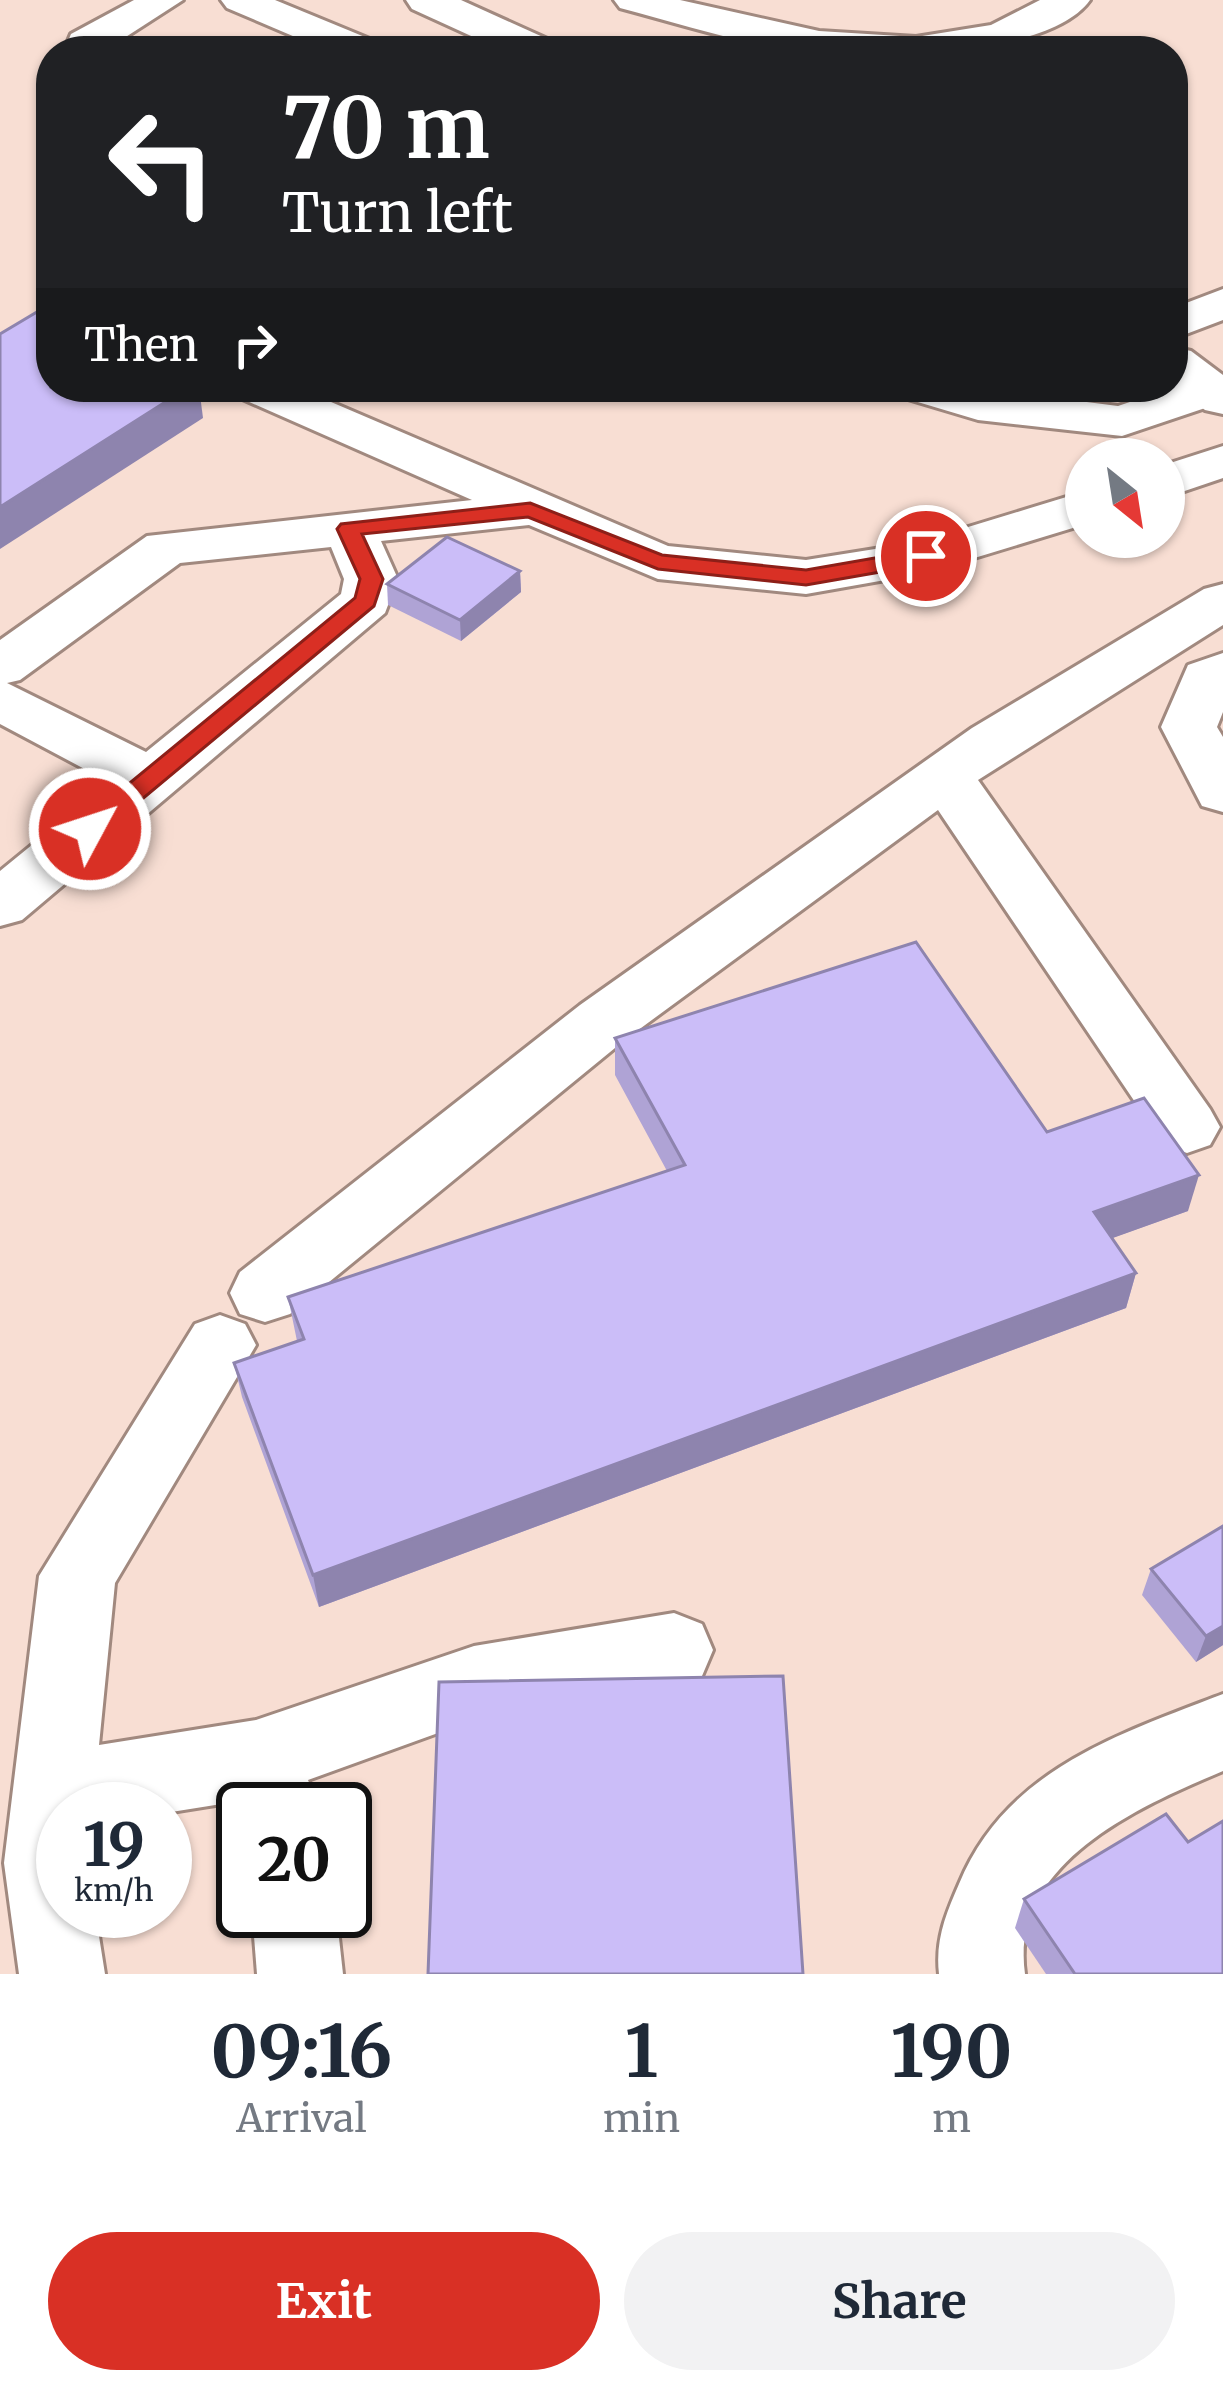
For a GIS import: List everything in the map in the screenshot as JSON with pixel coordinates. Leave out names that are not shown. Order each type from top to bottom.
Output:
[{"type":"main road","points":[[427,0],[506,36]]},
{"type":"street","points":[[98,36],[163,0]]},
{"type":"street","points":[[241,0],[327,36]]},
{"type":"street","points":[[634,0],[803,36]]},
{"type":"street","points":[[996,36],[1070,0]]},
{"type":"street","points":[[922,36],[969,4]]},
{"type":"street","points":[[835,36],[874,10]]},
{"type":"street","points":[[1188,318],[1223,303]]},
{"type":"street","points":[[289,402],[658,562],[806,578],[926,556],[1065,513]]},
{"type":"street","points":[[968,402],[1123,421],[1164,402]]},
{"type":"street","points":[[1185,475],[1223,460]]},
{"type":"street","points":[[0,667],[166,548],[530,510]]},
{"type":"street","points":[[0,904],[366,601],[371,579],[349,529]]},
{"type":"street","points":[[55,1782],[76,1576],[242,1319],[603,1022],[945,776],[1223,601]]},
{"type":"street","points":[[1223,671],[1208,678],[1189,727],[1223,792]]},
{"type":"street","points":[[0,700],[151,779]]},
{"type":"street","points":[[945,776],[1187,1126]]},
{"type":"street","points":[[271,1782],[474,1683],[674,1650]]},
{"type":"street","points":[[982,1974],[977,1945],[1003,1879],[1029,1838],[1099,1784],[1223,1732]]},
{"type":"street","points":[[59,1938],[62,1974]]},
{"type":"street","points":[[297,1938],[300,1974]]},
{"type":"building","points":[[36,313],[36,402],[165,402],[0,507],[0,334]]},
{"type":"building","points":[[447,537],[520,571],[460,620],[387,584]]},
{"type":"building","points":[[916,942],[1047,1132],[1144,1098],[1199,1175],[1094,1212],[1136,1273],[313,1575],[234,1363],[304,1339],[288,1297],[685,1165],[615,1038]]},
{"type":"building","points":[[1223,1526],[1223,1626],[1206,1636],[1151,1569]]},
{"type":"building","points":[[783,1676],[803,1974],[428,1974],[439,1682]]},
{"type":"building","points":[[1166,1814],[1188,1842],[1223,1821],[1223,1974],[1075,1974],[1024,1899]]},
{"type":"route","points":[[90,829],[366,601],[371,579],[349,529],[530,510],[658,562],[806,578],[926,556]]}]
